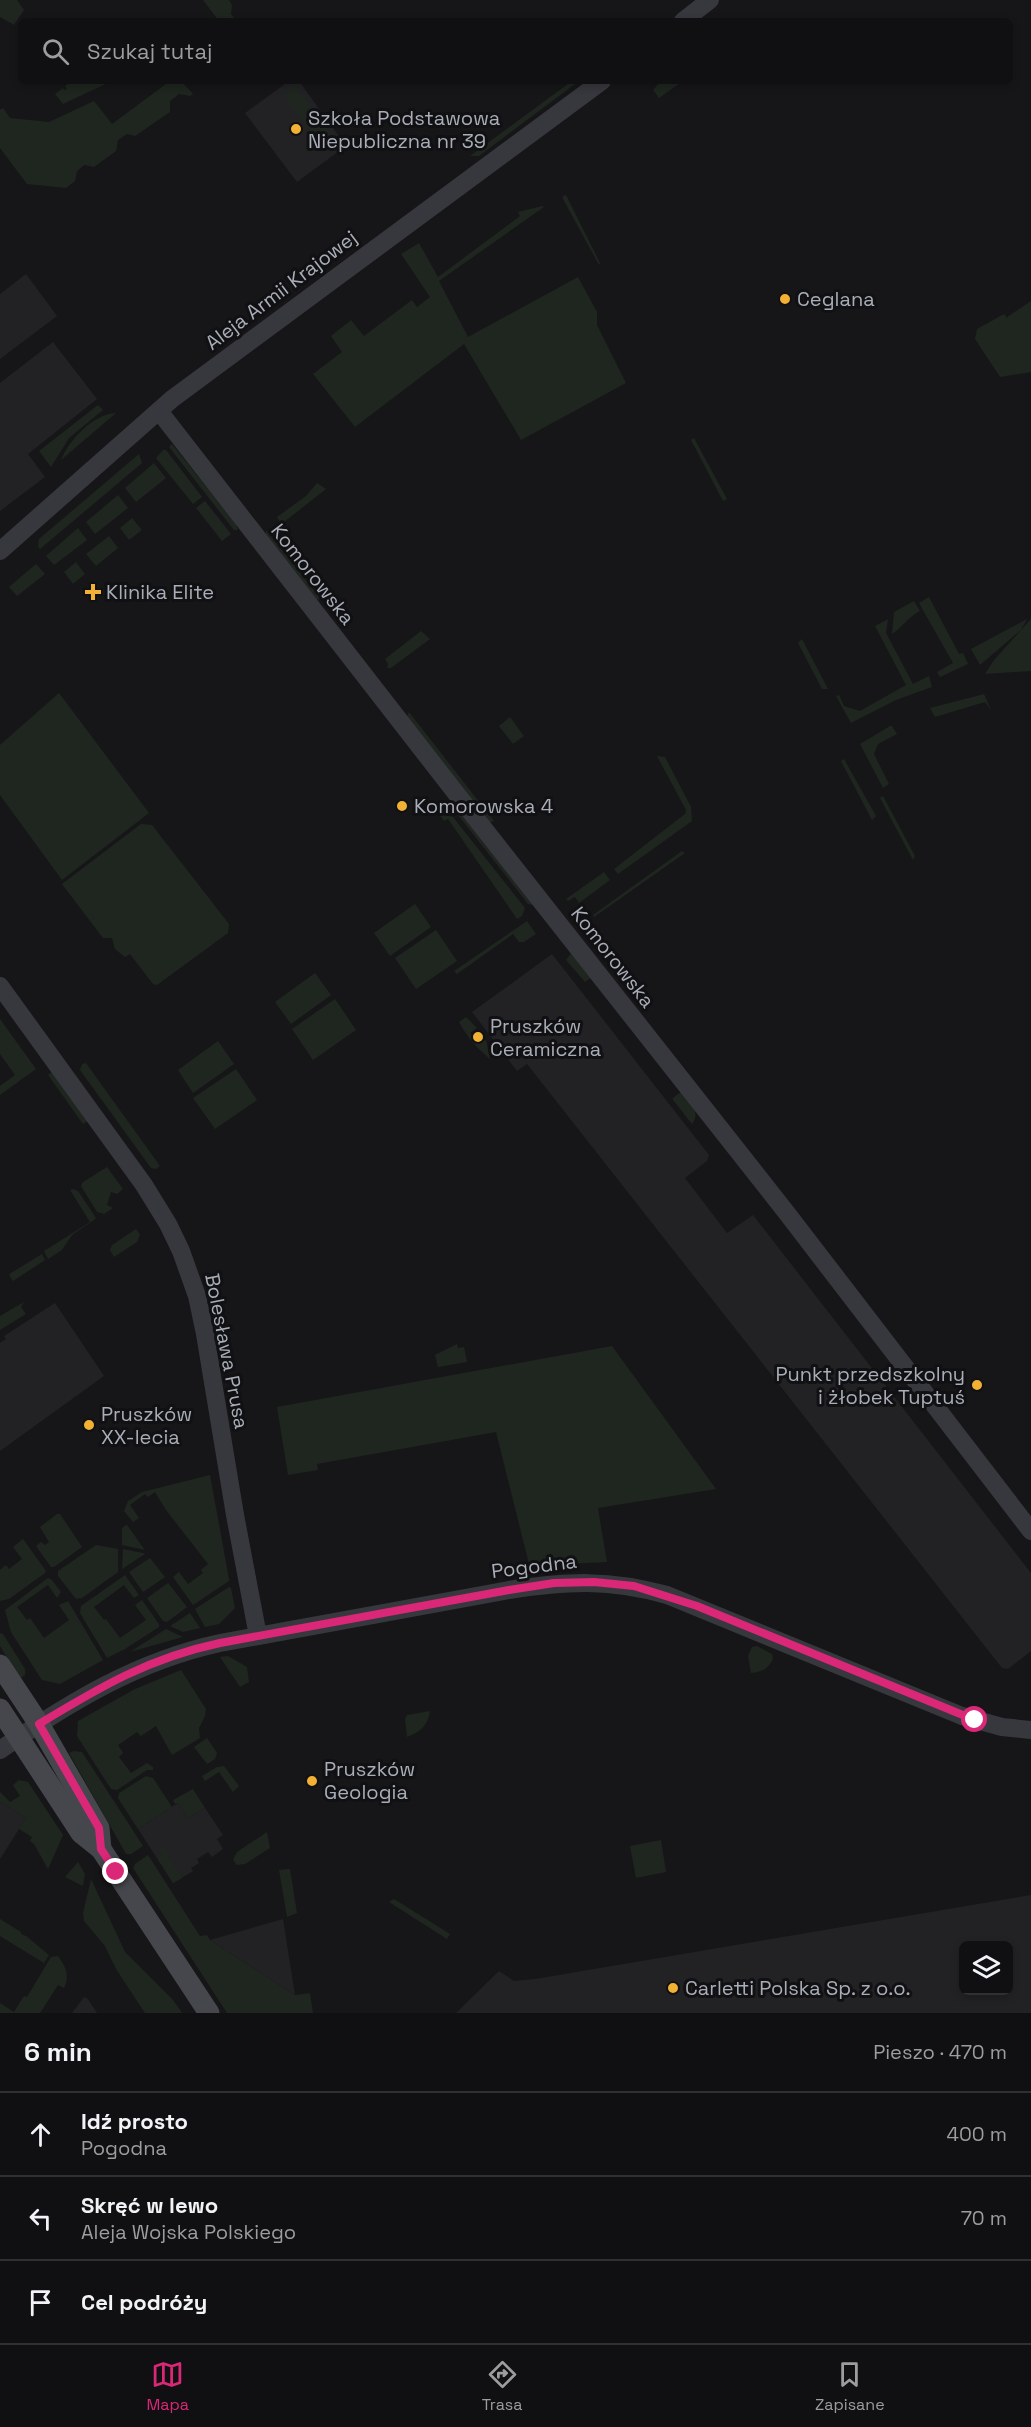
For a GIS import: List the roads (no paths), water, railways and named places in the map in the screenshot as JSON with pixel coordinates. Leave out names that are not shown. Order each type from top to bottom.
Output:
[{"type":"main road","points":[[0,1665],[39,1724],[99,1828],[101,1849]]},
{"type":"main road","points":[[0,1709],[81,1833],[101,1849],[209,2013]]},
{"type":"street","points":[[687,18],[710,0]]},
{"type":"street","name":"Aleja Armii Krajowej","points":[[0,551],[159,411],[598,84]]},
{"type":"street","name":"Komorowska","points":[[159,411],[792,1221],[1031,1531]]},
{"type":"street","name":"Bolesława Prusa","points":[[0,986],[144,1185],[168,1224],[181,1251],[196,1296],[204,1334],[258,1636]]},
{"type":"street","name":"Pogodna","points":[[0,1750],[110,1681],[147,1664],[197,1648],[554,1583],[594,1582],[634,1586],[697,1606],[962,1716],[1002,1727],[1031,1730]]},
{"type":"place","name":"Szkoła Podstawowa Niepubliczna nr 39","points":[[296,129]]},
{"type":"place","name":"Ceglana","points":[[785,299]]},
{"type":"place","name":"Klinika Elite","points":[[93,592]]},
{"type":"place","name":"Komorowska 4","points":[[402,806]]},
{"type":"place","name":"Pruszków Ceramiczna","points":[[478,1037]]},
{"type":"place","name":"Punkt przedszkolny i żłobek Tuptuś","points":[[977,1385]]},
{"type":"place","name":"Pruszków XX-lecia","points":[[89,1425]]},
{"type":"place","name":"Pruszków Geologia","points":[[312,1781]]},
{"type":"place","name":"Carletti Polska Sp. z o.o.","points":[[673,1988]]}]
